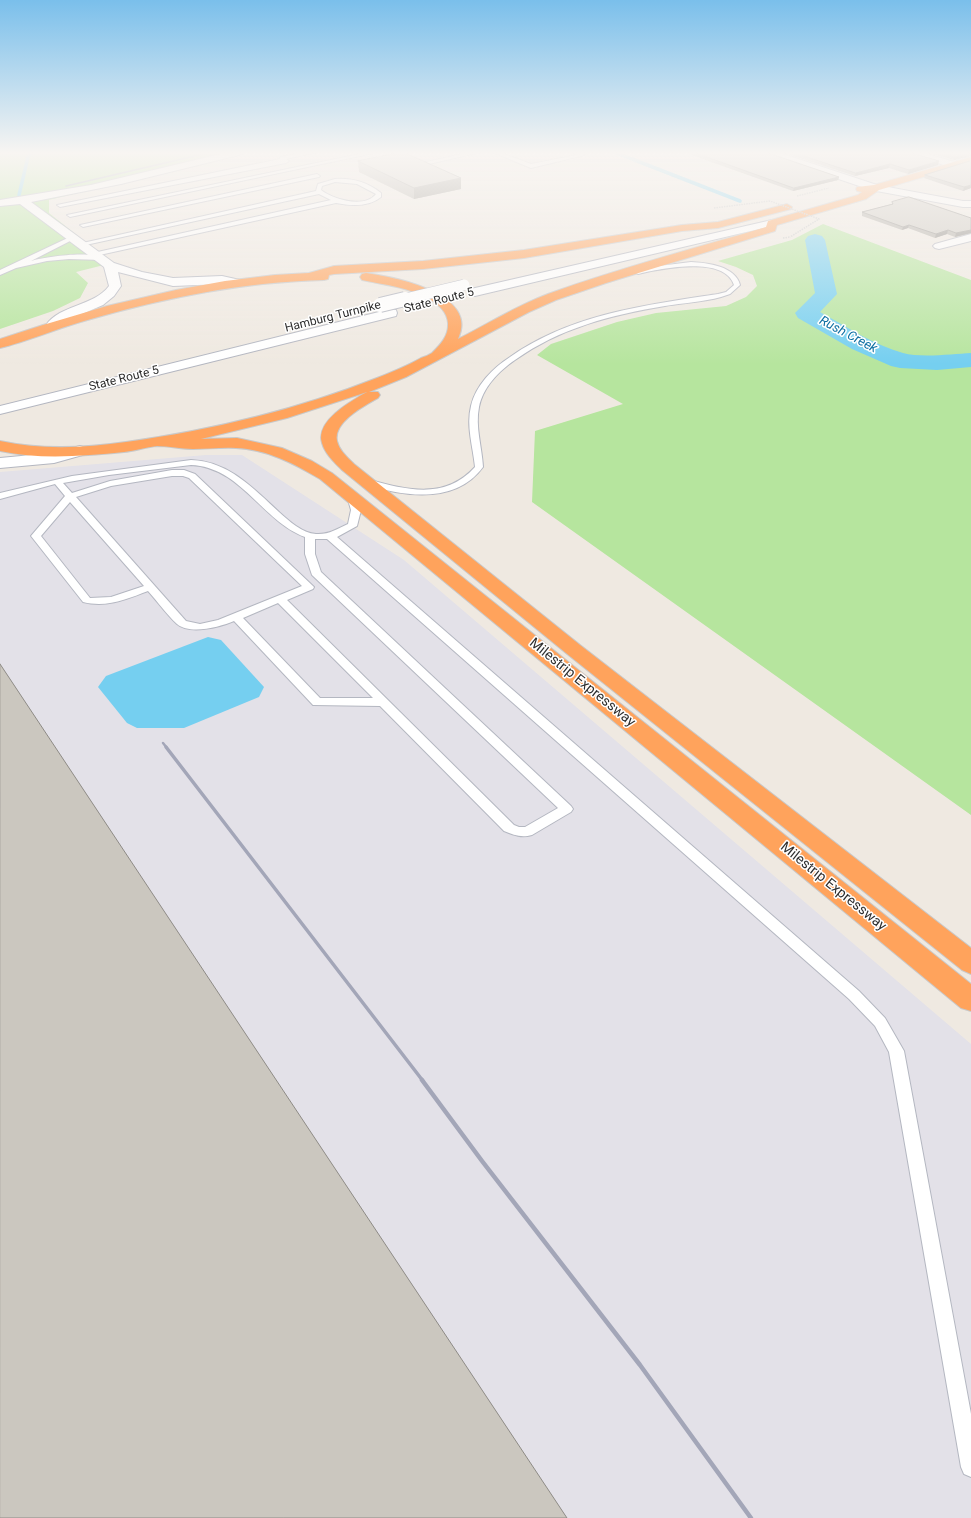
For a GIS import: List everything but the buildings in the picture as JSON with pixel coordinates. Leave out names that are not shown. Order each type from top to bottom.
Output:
[{"type":"highway","name":"Hamburg Turnpike","points":[[718,225],[726,223]]},
{"type":"highway","points":[[0,446],[18,450],[44,452],[80,451],[160,442],[239,426],[282,415],[342,397],[388,380],[433,358],[534,304],[602,280],[772,228],[772,223]]},
{"type":"highway","points":[[310,276],[334,270],[473,260],[568,247],[682,228],[718,225]]},
{"type":"highway","points":[[0,344],[53,325],[147,300],[236,283],[310,276],[350,275],[390,280],[418,289],[447,306],[456,322],[454,334],[448,346],[433,358]]},
{"type":"highway","name":"Milestrip Expressway","points":[[388,380],[385,389],[350,409],[338,419],[329,430],[329,442],[357,488],[971,1000]]},
{"type":"highway","name":"Milestrip Expressway","points":[[160,442],[192,444],[237,443],[276,451],[306,464],[326,476],[357,488],[573,649],[971,963]]},
{"type":"main road","points":[[52,223],[102,260],[140,275],[168,281],[190,282],[222,280],[236,283]]},
{"type":"main road","name":"State Route 5","points":[[0,410],[12,399],[386,309],[475,292],[768,223]]},
{"type":"main road","name":"Hamburg Turnpike","points":[[386,309],[464,285],[718,225]]},
{"type":"main road","points":[[939,246],[971,237]]},
{"type":"main road","points":[[53,325],[64,317],[90,307],[107,295],[115,286],[102,260]]},
{"type":"main road","points":[[0,463],[54,458],[80,451]]},
{"type":"lane","points":[[83,225],[93,223]]},
{"type":"lane","points":[[0,273],[76,241],[166,223]]},
{"type":"lane","points":[[16,266],[34,261],[58,258],[89,257],[102,260],[249,223]]},
{"type":"lane","points":[[0,496],[57,481],[118,471],[197,463],[223,471],[236,478],[291,528],[302,534],[310,536],[331,537],[352,526],[356,510],[357,488],[385,488],[411,492],[437,491],[463,483],[473,476],[479,467],[473,422],[475,406],[487,382],[511,359],[540,341],[579,324],[635,309],[719,296],[728,293],[737,285],[736,279],[731,274],[719,269],[691,264],[665,266],[602,280]]},
{"type":"lane","points":[[57,481],[70,496],[150,587],[182,623],[200,627],[221,623],[309,587],[192,476],[184,473],[157,475],[110,484],[70,496],[36,536],[87,600],[97,603],[108,602],[150,587]]},
{"type":"lane","points":[[280,599],[509,828],[518,832],[527,832],[568,809],[316,573],[310,554],[310,536]]},
{"type":"lane","points":[[331,537],[854,995],[880,1022],[896,1051],[971,1467]]},
{"type":"lane","points":[[300,579],[316,573]]},
{"type":"lane","points":[[236,617],[317,702],[383,702]]},
{"type":"path","points":[[790,236],[812,223]]},
{"type":"shaded area","points":[[206,455],[242,455],[404,560],[971,1044],[971,1518],[0,1518],[0,472]]},
{"type":"green space","points":[[0,223],[61,223],[112,263],[76,272],[88,283],[80,298],[53,311],[0,329]]},
{"type":"green space","points":[[823,224],[971,280],[971,815],[532,502],[535,431],[623,404],[537,355],[551,344],[617,322],[656,313],[726,306],[746,297],[757,286],[753,275],[718,261],[792,240]]},
{"type":"water","points":[[208,637],[221,640],[264,687],[259,697],[184,728],[137,728],[127,723],[98,687],[106,676]]},
{"type":"waterway","name":"Rush Creek","points":[[815,240],[826,294],[806,313],[860,344],[900,361],[937,363],[971,360]]},
{"type":"railway","points":[[163,743],[167,748]]},
{"type":"railway","points":[[166,747],[423,1081]]},
{"type":"railway","points":[[422,1080],[482,1161],[640,1365],[751,1518]]}]
